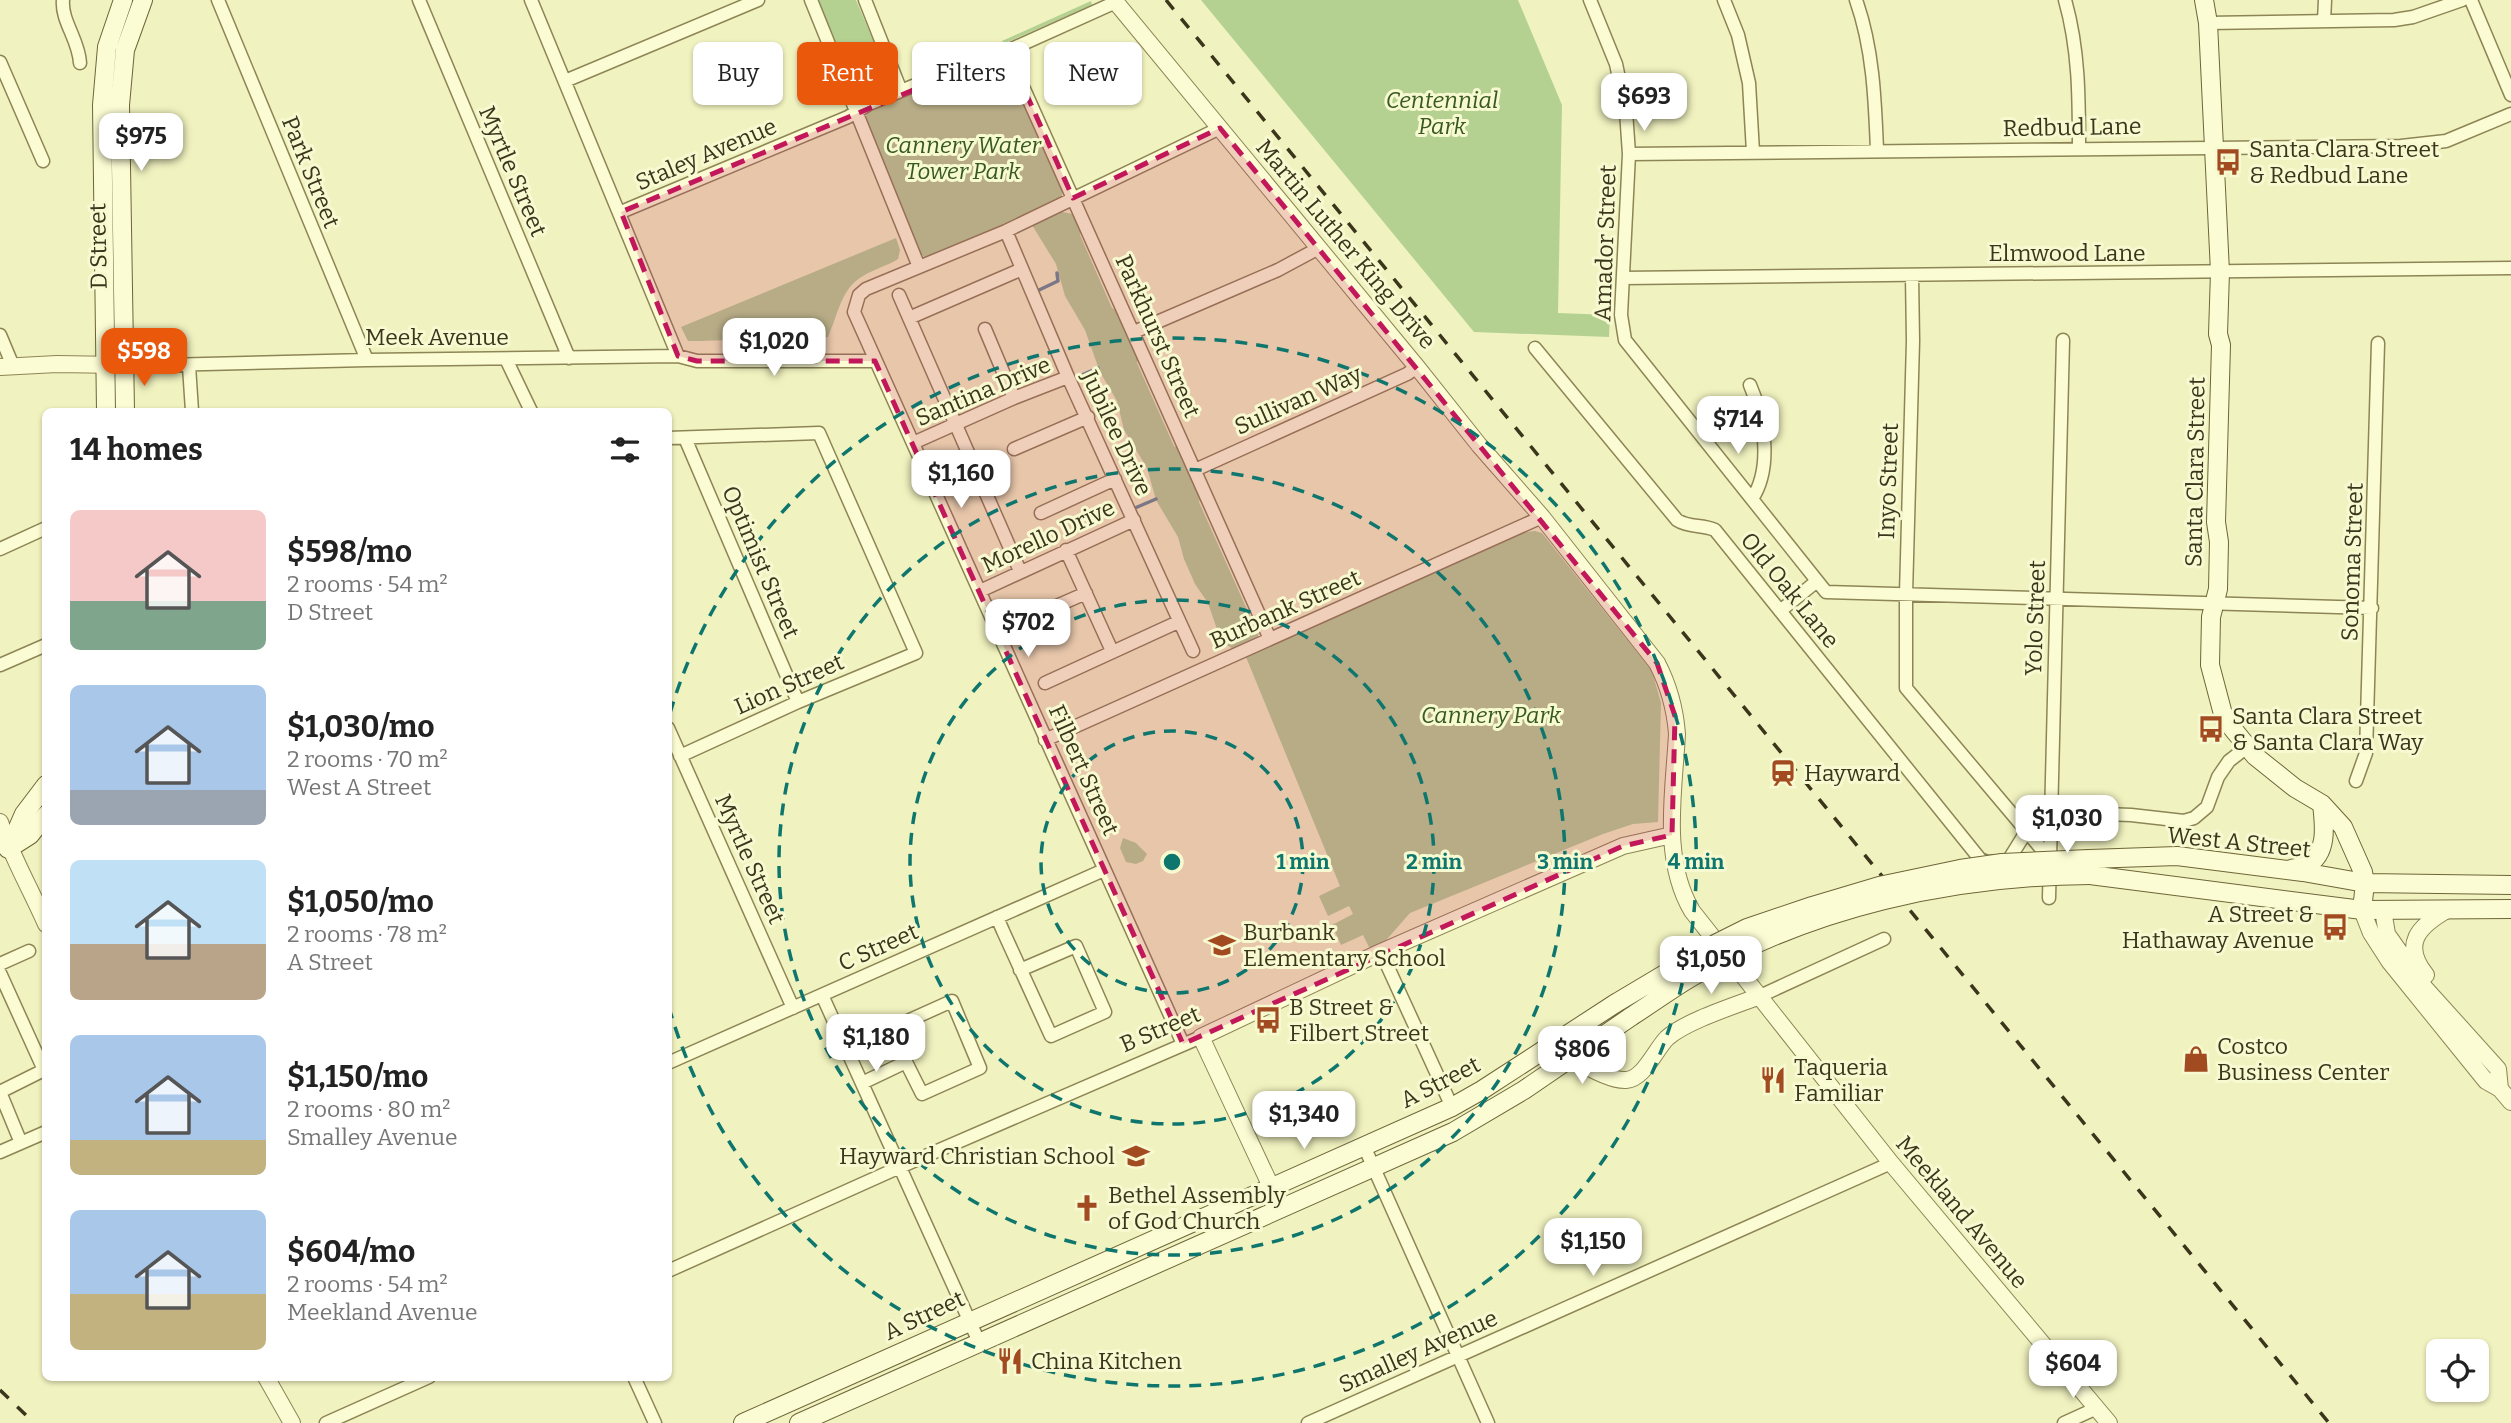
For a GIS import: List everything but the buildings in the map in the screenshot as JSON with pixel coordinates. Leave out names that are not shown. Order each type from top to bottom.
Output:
[{"type":"main road","name":"D Street","points":[[106,408],[102,104],[107,47],[123,0]]},
{"type":"main road","name":"D Street","points":[[125,408],[120,105],[125,50],[142,0]]},
{"type":"main road","name":"Santa Clara Street","points":[[2204,0],[2208,23],[2220,272],[2218,334],[2221,345],[2216,522],[2219,542],[2218,589],[2211,617],[2210,665],[2224,718],[2255,756],[2295,788],[2322,804],[2343,827],[2360,863],[2365,883]]},
{"type":"main road","points":[[4,852],[24,814],[42,790]]},
{"type":"main road","points":[[2286,870],[2308,865],[2319,851],[2326,832],[2322,804]]},
{"type":"main road","points":[[4,852],[30,835],[42,820]]},
{"type":"main road","name":"West A Street","points":[[1882,893],[2177,856],[2365,883],[2511,886]]},
{"type":"main road","name":"West A Street","points":[[2090,867],[2362,910],[2511,909]]},
{"type":"main road","points":[[2365,883],[2383,910]]},
{"type":"main road","points":[[2362,910],[2365,883]]},
{"type":"main road","name":"A Street","points":[[743,1423],[761,1419],[969,1321],[1452,1107],[1682,962],[1747,928],[1882,893]]},
{"type":"main road","name":"A Street","points":[[799,1423],[1453,1132],[1524,1090],[1689,978],[1760,942],[1823,919],[1882,893]]},
{"type":"street","points":[[63,0],[62,9],[79,52],[80,63]]},
{"type":"street","name":"Park Street","points":[[218,0],[367,359]]},
{"type":"street","name":"Myrtle Street","points":[[419,0],[569,358]]},
{"type":"street","points":[[531,0],[621,212],[678,356]]},
{"type":"street","points":[[565,81],[758,0]]},
{"type":"street","points":[[811,0],[919,267],[1006,231],[1220,128]]},
{"type":"street","points":[[865,0],[901,91]]},
{"type":"street","name":"Amador Street","points":[[1590,0],[1616,64],[1623,90],[1629,154],[1621,315],[1625,340],[1826,592],[1906,594]]},
{"type":"street","points":[[1724,0],[1738,35],[1749,83],[1753,152]]},
{"type":"street","points":[[1856,0],[1867,38],[1875,96],[1877,150]]},
{"type":"street","points":[[2065,0],[2073,27],[2078,78],[2079,149]]},
{"type":"street","points":[[2325,0],[2325,21]]},
{"type":"street","points":[[2208,23],[2394,20],[2413,18],[2462,0]]},
{"type":"street","points":[[2471,0],[2511,95]]},
{"type":"street","name":"Staley Avenue","points":[[1026,42],[1115,1]]},
{"type":"street","name":"Martin Luther King Drive","points":[[1115,1],[1479,445],[1542,517]]},
{"type":"street","points":[[0,62],[43,161]]},
{"type":"street","name":"Staley Avenue","points":[[621,212],[912,86]]},
{"type":"street","name":"Parkhurst Street","points":[[1030,102],[1270,639]]},
{"type":"street","name":"Redbud Lane","points":[[1629,154],[2401,146],[2446,141],[2511,114]]},
{"type":"street","name":"Jubilee Drive","points":[[1006,231],[1068,377],[1193,651]]},
{"type":"street","points":[[1135,332],[1278,270],[1319,248]]},
{"type":"street","name":"Filbert Street","points":[[919,267],[866,289],[856,299],[855,317],[1183,1044]]},
{"type":"street","name":"Elmwood Lane","points":[[1623,278],[2511,268]]},
{"type":"street","points":[[909,318],[1023,269]]},
{"type":"street","name":"Inyo Street","points":[[1912,275],[1906,688],[2026,832]]},
{"type":"street","points":[[899,295],[1020,571]]},
{"type":"street","points":[[985,329],[1014,398]]},
{"type":"street","points":[[0,335],[7,367]]},
{"type":"street","name":"Yolo Street","points":[[2049,898],[2063,340]]},
{"type":"street","name":"Sonoma Street","points":[[2356,781],[2366,753],[2378,343]]},
{"type":"street","name":"Old Oak Lane","points":[[1535,348],[1677,520],[1683,524],[1706,526],[1714,530],[1980,859],[1987,862],[2050,859]]},
{"type":"street","name":"Meek Avenue","points":[[7,367],[678,356],[697,361],[875,361]]},
{"type":"street","points":[[506,359],[530,408]]},
{"type":"street","points":[[189,366],[192,408]]},
{"type":"street","name":"Sullivan Way","points":[[1195,470],[1407,374],[1417,367]]},
{"type":"street","name":"Santina Drive","points":[[913,443],[1068,377]]},
{"type":"street","points":[[1750,385],[1761,414],[1763,452],[1760,483],[1752,499]]},
{"type":"street","points":[[1014,449],[1088,416]]},
{"type":"street","name":"Lion Street","points":[[680,756],[798,702],[916,653],[819,432],[685,438]]},
{"type":"street","points":[[672,438],[685,438]]},
{"type":"street","name":"Optimist Street","points":[[685,438],[798,702]]},
{"type":"street","points":[[1041,513],[1115,479]]},
{"type":"street","name":"Burbank Street","points":[[1045,740],[1542,517]]},
{"type":"street","name":"Meekland Avenue","points":[[1542,517],[1657,663],[1666,681],[1677,734],[1673,857],[1685,899],[1699,921],[1891,1163],[2109,1423]]},
{"type":"street","name":"Morello Drive","points":[[980,591],[1135,520]]},
{"type":"street","points":[[0,549],[42,530]]},
{"type":"street","points":[[1066,550],[1112,652]]},
{"type":"street","points":[[1780,611],[1816,581]]},
{"type":"street","points":[[1018,623],[1086,593]]},
{"type":"street","points":[[1906,594],[2372,608]]},
{"type":"street","points":[[1045,682],[1178,622]]},
{"type":"street","points":[[0,665],[42,647]]},
{"type":"street","name":"Myrtle Street","points":[[672,737],[793,1008]]},
{"type":"street","points":[[2050,812],[2131,815],[2184,821],[2194,818],[2207,807],[2218,777],[2229,761],[2247,747]]},
{"type":"street","points":[[0,822],[4,852],[25,876],[42,915]]},
{"type":"street","points":[[2008,861],[2026,832],[2050,859]]},
{"type":"street","name":"B Street","points":[[672,1269],[1201,1037],[1381,952],[1623,846],[1672,835]]},
{"type":"street","name":"C Street","points":[[672,1061],[1104,870]]},
{"type":"street","points":[[2362,910],[2371,933],[2389,961],[2486,1081],[2500,1089],[2511,1102]]},
{"type":"street","points":[[2383,910],[2387,934],[2416,976],[2498,1069],[2500,1089]]},
{"type":"street","points":[[2447,910],[2428,921],[2415,936],[2414,950],[2421,969],[2437,988],[2458,1023]]},
{"type":"street","points":[[997,918],[1020,970],[1051,1036],[1105,1012],[1076,946],[1020,970]]},
{"type":"street","points":[[1572,1058],[1590,1069],[1616,1079],[1631,1079],[1642,1070],[1662,1043],[1678,1030],[1884,939]]},
{"type":"street","points":[[0,964],[29,951]]},
{"type":"street","points":[[1381,952],[1452,1107]]},
{"type":"street","points":[[0,973],[42,1063]]},
{"type":"street","points":[[822,995],[979,1342]]},
{"type":"street","points":[[952,1001],[981,1068],[922,1094],[906,1062],[892,1028],[952,1001]]},
{"type":"street","points":[[1201,1037],[1281,1208]]},
{"type":"street","points":[[1602,1038],[1610,1075]]},
{"type":"street","points":[[862,1083],[906,1062]]},
{"type":"street","points":[[21,1143],[0,1092],[42,1071]]},
{"type":"street","points":[[0,1152],[42,1134]]},
{"type":"street","points":[[1364,1146],[1488,1423]]},
{"type":"street","name":"Smalley Avenue","points":[[1308,1423],[1891,1163]]},
{"type":"street","points":[[268,1381],[292,1423]]},
{"type":"street","points":[[326,1423],[420,1381]]},
{"type":"street","points":[[636,1381],[655,1423]]},
{"type":"street","points":[[2064,1423],[2097,1408]]},
{"type":"highlighted area","points":[[1007,51],[1073,198],[1220,128],[1657,663],[1675,716],[1672,835],[1623,846],[1183,1044],[875,361],[697,361],[678,356],[621,212]]},
{"type":"green space","points":[[818,0],[856,0],[874,42],[836,42]]},
{"type":"green space","name":"Centennial Park","points":[[1201,0],[1518,0],[1562,105],[1558,313],[1610,315],[1609,337],[1474,332]]},
{"type":"green space","points":[[1091,1],[1092,5],[1008,42],[1002,41]]},
{"type":"green space","name":"Cannery Water Tower Park","points":[[912,92],[912,105],[1025,105],[1062,188],[1062,197],[1057,202],[936,257],[925,258],[919,252],[865,124],[865,116],[872,109],[881,105],[898,105],[898,98]]},
{"type":"green space","points":[[1062,212],[1073,214],[1082,230],[1080,235],[1112,308],[1118,311],[1139,358],[1137,363],[1174,446],[1180,449],[1201,496],[1199,502],[1250,616],[1255,618],[1259,629],[1258,636],[1233,649],[1222,644],[1208,603],[1195,584],[1184,559],[1178,537],[1156,500],[1147,468],[1124,430],[1117,401],[1100,372],[1085,330],[1065,296],[1056,264],[1032,225]]},
{"type":"green space","points":[[896,238],[900,250],[898,259],[856,281],[841,303],[828,337],[688,341],[681,327]]},
{"type":"green space","name":"Cannery Park","points":[[1526,532],[1542,533],[1652,671],[1661,703],[1658,822],[1633,824],[1603,834],[1410,913],[1373,955],[1363,935],[1341,945],[1332,925],[1353,914],[1349,906],[1328,916],[1319,896],[1340,886],[1246,657]]},
{"type":"green space","points":[[1123,838],[1136,843],[1147,854],[1143,861],[1136,864],[1126,862],[1120,848]]},
{"type":"waterway","points":[[1037,291],[1058,281],[1057,273]]},
{"type":"waterway","points":[[1077,377],[1098,368]]},
{"type":"waterway","points":[[1135,508],[1156,499]]},
{"type":"railway","points":[[1166,0],[2329,1423]]},
{"type":"railway","points":[[0,1390],[34,1423]]},
{"type":"place","name":"Santa Clara Street & Redbud Lane","points":[[2228,162]]},
{"type":"place","name":"Santa Clara Street & Santa Clara Way","points":[[2211,729]]},
{"type":"place","name":"Hayward","points":[[1783,773]]},
{"type":"place","name":"A Street & Hathaway Avenue","points":[[2335,927]]},
{"type":"place","name":"Burbank Elementary School","points":[[1222,945]]},
{"type":"place","name":"B Street & Filbert Street","points":[[1268,1020]]},
{"type":"place","name":"Costco Business Center","points":[[2196,1059]]},
{"type":"place","name":"Taqueria Familiar","points":[[1773,1080]]},
{"type":"place","name":"Hayward Christian School","points":[[1136,1156]]},
{"type":"place","name":"Bethel Assembly of God Church","points":[[1087,1208]]},
{"type":"place","name":"China Kitchen","points":[[1010,1361]]}]
